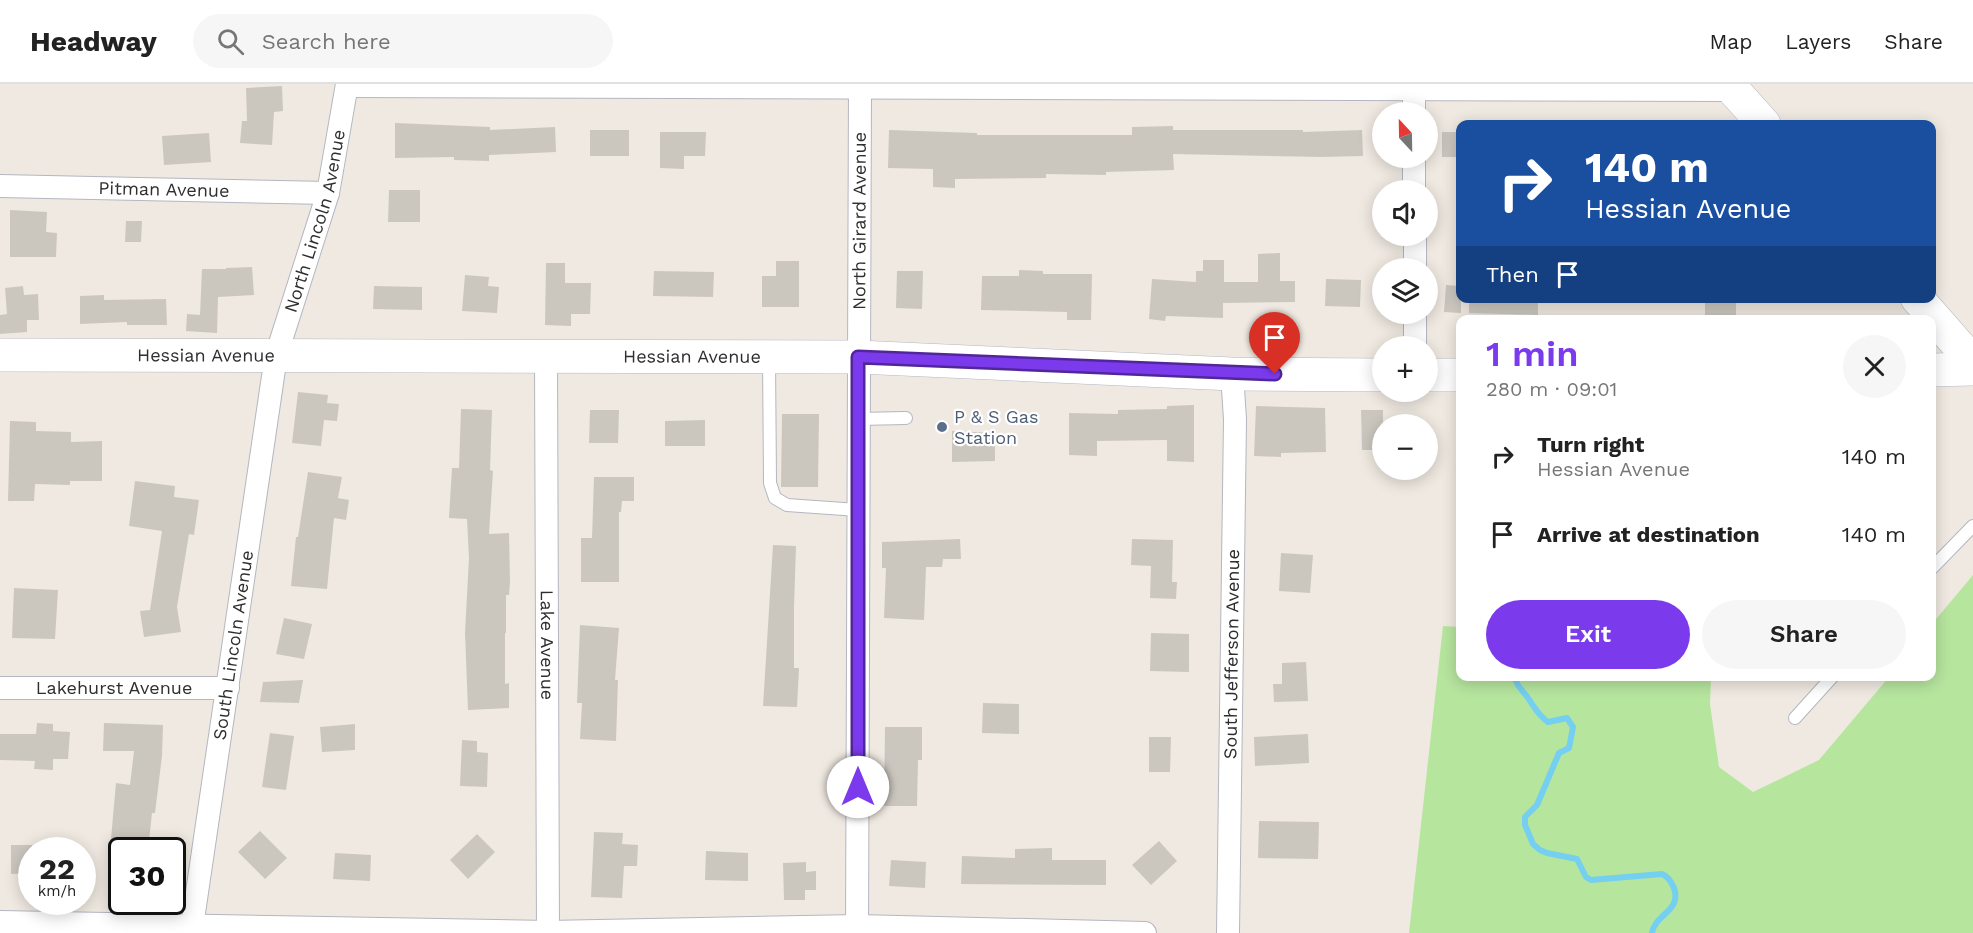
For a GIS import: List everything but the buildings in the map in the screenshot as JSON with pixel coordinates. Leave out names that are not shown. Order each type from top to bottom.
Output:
[{"type":"main road","points":[[1730,87],[1760,120]]},
{"type":"main road","points":[[1921,303],[1932,315]]},
{"type":"main road","points":[[1936,320],[1973,362]]},
{"type":"main road","name":"Hessian Avenue","points":[[0,355],[858,357],[1232,374],[1372,375]]},
{"type":"main road","points":[[1936,370],[1973,369]]},
{"type":"main road","points":[[1438,375],[1456,375]]},
{"type":"street","points":[[347,85],[860,86],[1414,96],[1730,87]]},
{"type":"street","name":"North Lincoln Avenue","points":[[276,356],[328,193],[347,85]]},
{"type":"street","name":"North Girard Avenue","points":[[858,929],[860,86]]},
{"type":"street","name":"Pitman Avenue","points":[[0,186],[328,193]]},
{"type":"street","name":"Lake Avenue","points":[[546,355],[548,933]]},
{"type":"street","name":"South Lincoln Avenue","points":[[192,930],[276,356]]},
{"type":"street","name":"South Jefferson Avenue","points":[[1228,933],[1235,419],[1232,374]]},
{"type":"street","name":"Lakehurst Avenue","points":[[0,688],[228,688]]},
{"type":"street","points":[[0,922],[192,930],[548,933],[858,929],[1145,933]]},
{"type":"lane","points":[[769,356],[770,483],[775,498],[787,505],[858,510]]},
{"type":"lane","points":[[858,419],[906,418]]},
{"type":"lane","points":[[1936,564],[1973,526]]},
{"type":"lane","points":[[1795,718],[1828,681]]},
{"type":"green space","points":[[1973,575],[1973,933],[1409,933],[1443,626],[1456,627],[1456,681],[1711,681],[1710,704],[1719,767],[1753,792],[1819,760],[1886,681],[1936,681],[1936,619]]},
{"type":"waterway","points":[[1516,681],[1537,711],[1548,722],[1567,718],[1573,727],[1569,748],[1559,753],[1537,805],[1525,817],[1525,825],[1533,844],[1547,853],[1577,859],[1586,877],[1591,880],[1662,874],[1670,880],[1674,888],[1674,902],[1658,921],[1652,933]]},
{"type":"place","name":"P & S Gas Station","points":[[942,427]]},
{"type":"route","points":[[858,787],[858,357],[1275,374]]}]
